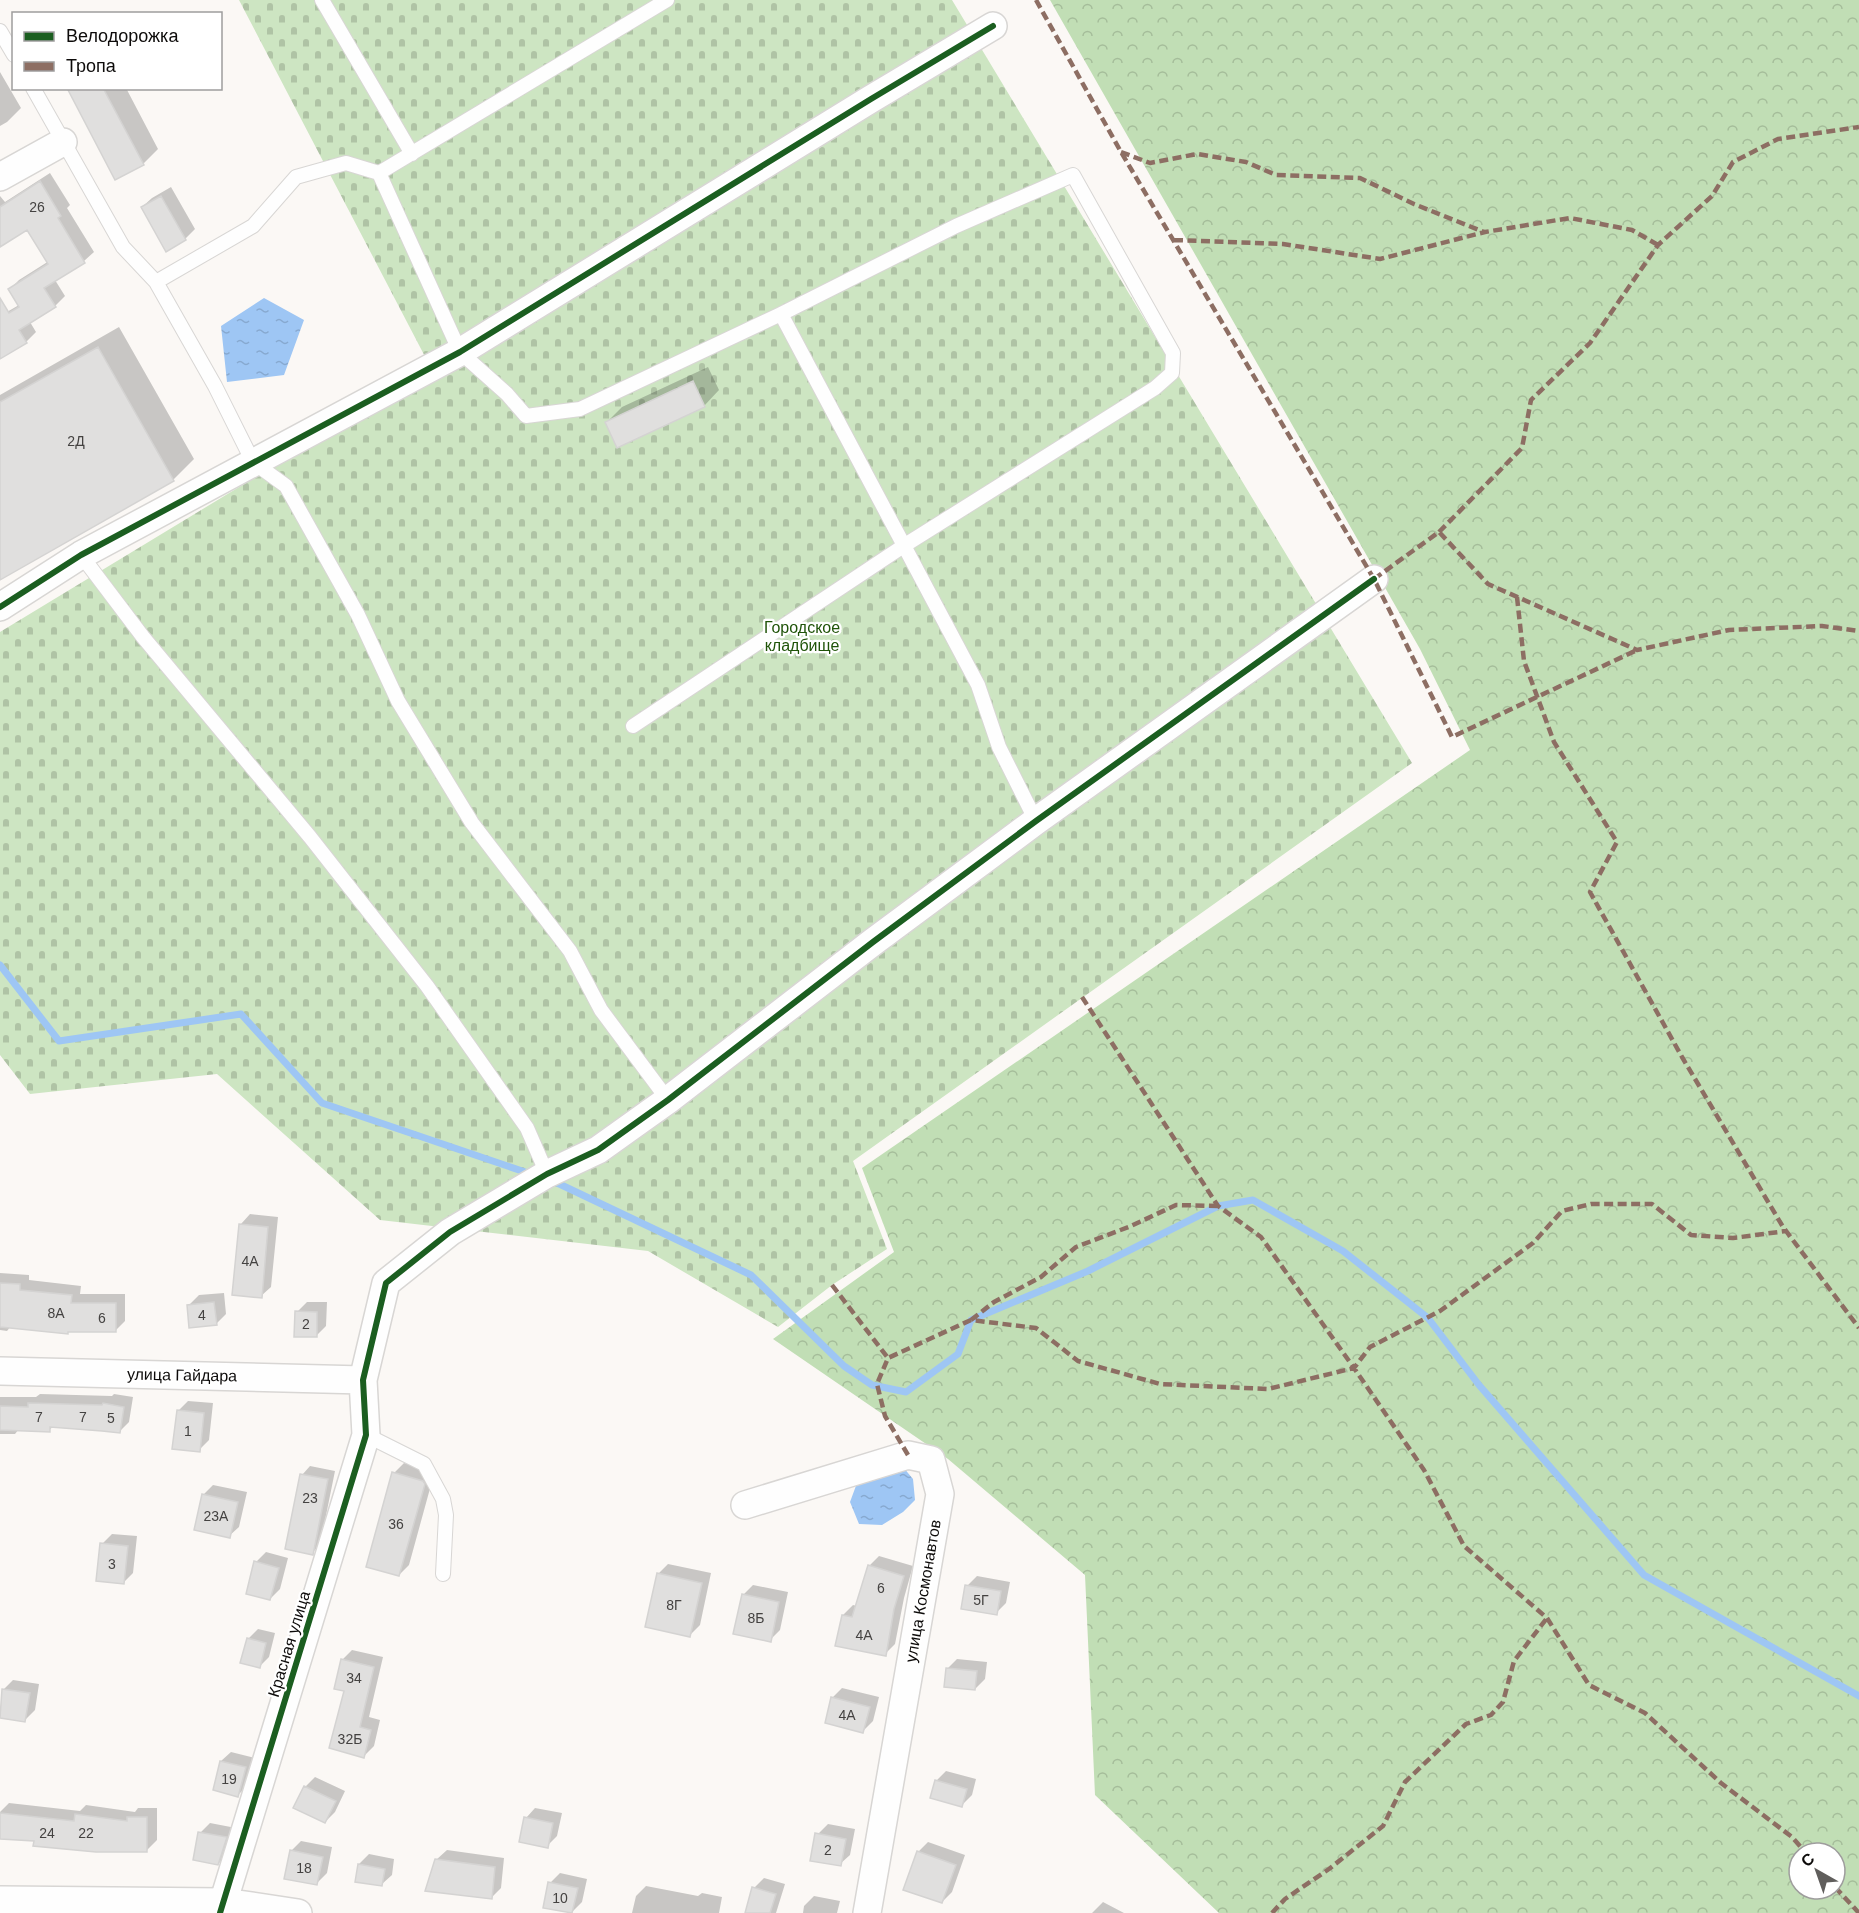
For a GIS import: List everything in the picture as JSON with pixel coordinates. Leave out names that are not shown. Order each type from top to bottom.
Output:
[{"type":"street","points":[[0,607],[81,555],[460,352],[993,26]]},
{"type":"street","points":[[0,177],[63,142]]},
{"type":"street","name":"Красная улица","points":[[222,1908],[366,1435],[363,1380],[386,1283],[450,1232],[547,1174],[598,1150],[668,1100],[873,942],[1036,821],[1374,579]]},
{"type":"street","name":"улица Гайдара","points":[[0,1371],[363,1380]]},
{"type":"street","name":"улица Космонавтов","points":[[745,1505],[908,1455],[931,1460],[940,1494],[867,1913]]},
{"type":"street","points":[[0,1900],[298,1913]]},
{"type":"lane","points":[[322,0],[412,154]]},
{"type":"lane","points":[[156,282],[253,226],[296,177],[346,163],[379,173],[667,0]]},
{"type":"lane","points":[[0,32],[12,52]]},
{"type":"lane","points":[[34,90],[123,247],[156,282],[215,386],[253,462],[286,486],[358,615],[398,701],[472,823],[570,951],[601,1010],[668,1100]]},
{"type":"lane","points":[[379,173],[460,352],[507,394],[526,416],[580,409],[781,314],[956,226],[1073,175],[1173,353],[1172,373],[1155,388],[905,545],[633,726]]},
{"type":"lane","points":[[781,314],[978,684],[999,747],[1036,821]]},
{"type":"lane","points":[[81,555],[143,637],[310,837],[428,986],[527,1128],[547,1174]]},
{"type":"lane","points":[[366,1435],[424,1464],[443,1500],[446,1515],[443,1574]]},
{"type":"green space","name":"Городское кладбище","points":[[239,0],[952,0],[1412,763],[853,1161],[887,1249],[832,1285],[778,1327],[648,1251],[380,1220],[217,1074],[30,1094],[0,1055],[0,632],[432,370]]},
{"type":"green space","points":[[1050,0],[1859,0],[1859,1913],[1219,1913],[1095,1795],[1085,1575],[948,1459],[773,1339],[894,1252],[862,1168],[1470,750],[1420,649]]},
{"type":"water","points":[[264,298],[304,320],[284,375],[227,382],[221,326]]},
{"type":"water","points":[[903,1467],[913,1479],[915,1500],[903,1512],[882,1525],[859,1524],[850,1502],[857,1483]]},
{"type":"building","points":[[68,90],[104,90],[144,165],[115,180]]},
{"type":"building","points":[[40,181],[61,216],[58,218],[85,263],[44,288],[56,307],[19,330],[27,343],[0,359],[0,298],[9,313],[19,307],[8,289],[48,264],[27,230],[0,247],[0,207]]},
{"type":"building","points":[[161,196],[186,240],[166,252],[141,207]]},
{"type":"building","points":[[98,347],[174,481],[0,580],[0,402]]},
{"type":"building","points":[[693,381],[705,407],[617,448],[605,422]]},
{"type":"building","points":[[239,1224],[268,1227],[262,1298],[232,1295]]},
{"type":"building","points":[[0,1283],[20,1284],[20,1290],[72,1295],[71,1303],[116,1303],[116,1332],[68,1332],[68,1334],[0,1327]]},
{"type":"building","points":[[214,1302],[217,1325],[189,1328],[187,1305]]},
{"type":"building","points":[[295,1311],[317,1312],[317,1337],[294,1337]]},
{"type":"building","points":[[28,1403],[102,1405],[103,1403],[124,1407],[120,1433],[50,1427],[50,1432],[0,1430],[0,1406],[28,1407]]},
{"type":"building","points":[[177,1410],[204,1413],[200,1452],[172,1449]]},
{"type":"building","points":[[392,1472],[423,1481],[425,1484],[399,1576],[366,1567]]},
{"type":"building","points":[[300,1474],[328,1479],[313,1555],[285,1549]]},
{"type":"building","points":[[202,1494],[238,1502],[230,1538],[194,1530]]},
{"type":"building","points":[[100,1543],[128,1546],[124,1584],[96,1581]]},
{"type":"building","points":[[254,1561],[279,1568],[270,1600],[246,1594]]},
{"type":"building","points":[[868,1565],[904,1576],[894,1609],[886,1656],[835,1646],[842,1615],[852,1617]]},
{"type":"building","points":[[657,1573],[702,1583],[690,1637],[645,1627]]},
{"type":"building","points":[[965,1585],[1001,1591],[997,1615],[961,1609]]},
{"type":"building","points":[[742,1594],[779,1602],[771,1642],[733,1634]]},
{"type":"building","points":[[247,1638],[266,1643],[260,1668],[240,1663]]},
{"type":"building","points":[[341,1659],[374,1667],[360,1727],[371,1730],[364,1758],[329,1748],[344,1691],[334,1689]]},
{"type":"building","points":[[946,1668],[977,1671],[975,1690],[944,1687]]},
{"type":"building","points":[[2,1689],[30,1693],[25,1722],[0,1718]]},
{"type":"building","points":[[831,1697],[870,1707],[863,1733],[825,1723]]},
{"type":"building","points":[[220,1761],[246,1767],[238,1797],[213,1790]]},
{"type":"building","points":[[935,1780],[967,1789],[962,1807],[930,1798]]},
{"type":"building","points":[[304,1786],[336,1801],[325,1823],[293,1808]]},
{"type":"building","points":[[0,1813],[74,1821],[75,1814],[127,1821],[127,1817],[147,1817],[147,1852],[96,1852],[33,1846],[34,1841],[0,1839]]},
{"type":"building","points":[[524,1817],[553,1823],[548,1848],[519,1842]]},
{"type":"building","points":[[198,1832],[227,1837],[218,1865],[193,1860]]},
{"type":"building","points":[[815,1833],[846,1839],[841,1866],[810,1861]]},
{"type":"building","points":[[290,1850],[323,1857],[317,1885],[284,1879]]},
{"type":"building","points":[[917,1851],[956,1865],[942,1903],[903,1890]]},
{"type":"building","points":[[435,1859],[495,1867],[492,1899],[425,1891]]},
{"type":"building","points":[[358,1864],[385,1869],[382,1886],[355,1882]]},
{"type":"building","points":[[548,1882],[578,1888],[572,1913],[543,1908]]},
{"type":"building","points":[[752,1887],[776,1894],[770,1913],[745,1913]]},
{"type":"waterway","points":[[0,965],[59,1041],[241,1014],[322,1103],[531,1174]]},
{"type":"waterway","points":[[553,1181],[751,1275],[844,1366],[872,1385],[906,1392],[958,1354],[971,1320],[1088,1271],[1218,1206],[1253,1200],[1343,1251],[1428,1318],[1479,1385],[1644,1575],[1859,1696]]},
{"type":"marked path","points":[[1036,0],[1121,152],[1374,579],[1452,737],[1637,650]]},
{"type":"marked path","points":[[1439,532],[1522,448],[1531,400],[1590,343],[1658,245],[1712,196],[1733,162],[1778,139],[1859,127]]},
{"type":"marked path","points":[[1121,152],[1150,163],[1197,154],[1246,162],[1276,175],[1360,178],[1414,204],[1484,232]]},
{"type":"marked path","points":[[1174,240],[1283,244],[1380,259],[1485,232],[1570,218],[1632,230],[1658,245]]},
{"type":"marked path","points":[[1374,579],[1439,532],[1488,584],[1637,650],[1729,630],[1822,626],[1859,631]]},
{"type":"marked path","points":[[1517,597],[1524,661],[1554,742],[1617,842],[1590,892],[1682,1057],[1783,1227],[1859,1328]]},
{"type":"marked path","points":[[1082,997],[1218,1206],[1261,1237],[1354,1368],[1370,1347],[1440,1311],[1533,1243],[1562,1211],[1591,1204],[1652,1204],[1691,1235],[1733,1238],[1786,1231]]},
{"type":"marked path","points":[[971,1320],[994,1302],[1041,1277],[1076,1247],[1131,1226],[1176,1205],[1218,1206]]},
{"type":"marked path","points":[[832,1285],[888,1358]]},
{"type":"marked path","points":[[908,1455],[885,1416],[877,1384],[888,1358],[971,1320],[1036,1328],[1078,1361],[1160,1384],[1268,1389],[1354,1368],[1424,1470],[1464,1546],[1547,1618],[1589,1685],[1645,1713],[1721,1783],[1796,1841]]},
{"type":"marked path","points":[[1272,1913],[1285,1899],[1329,1869],[1383,1826],[1405,1782],[1466,1724],[1491,1715],[1503,1702],[1514,1661],[1547,1618]]},
{"type":"marked path","points":[[1847,1900],[1859,1913]]},
{"type":"cycle path","points":[[0,607],[81,555],[460,352],[993,26]]},
{"type":"cycle path","points":[[220,1913],[366,1435],[363,1380],[386,1283],[450,1232],[547,1174],[598,1150],[668,1100],[873,942],[1036,821],[1374,579]]}]
